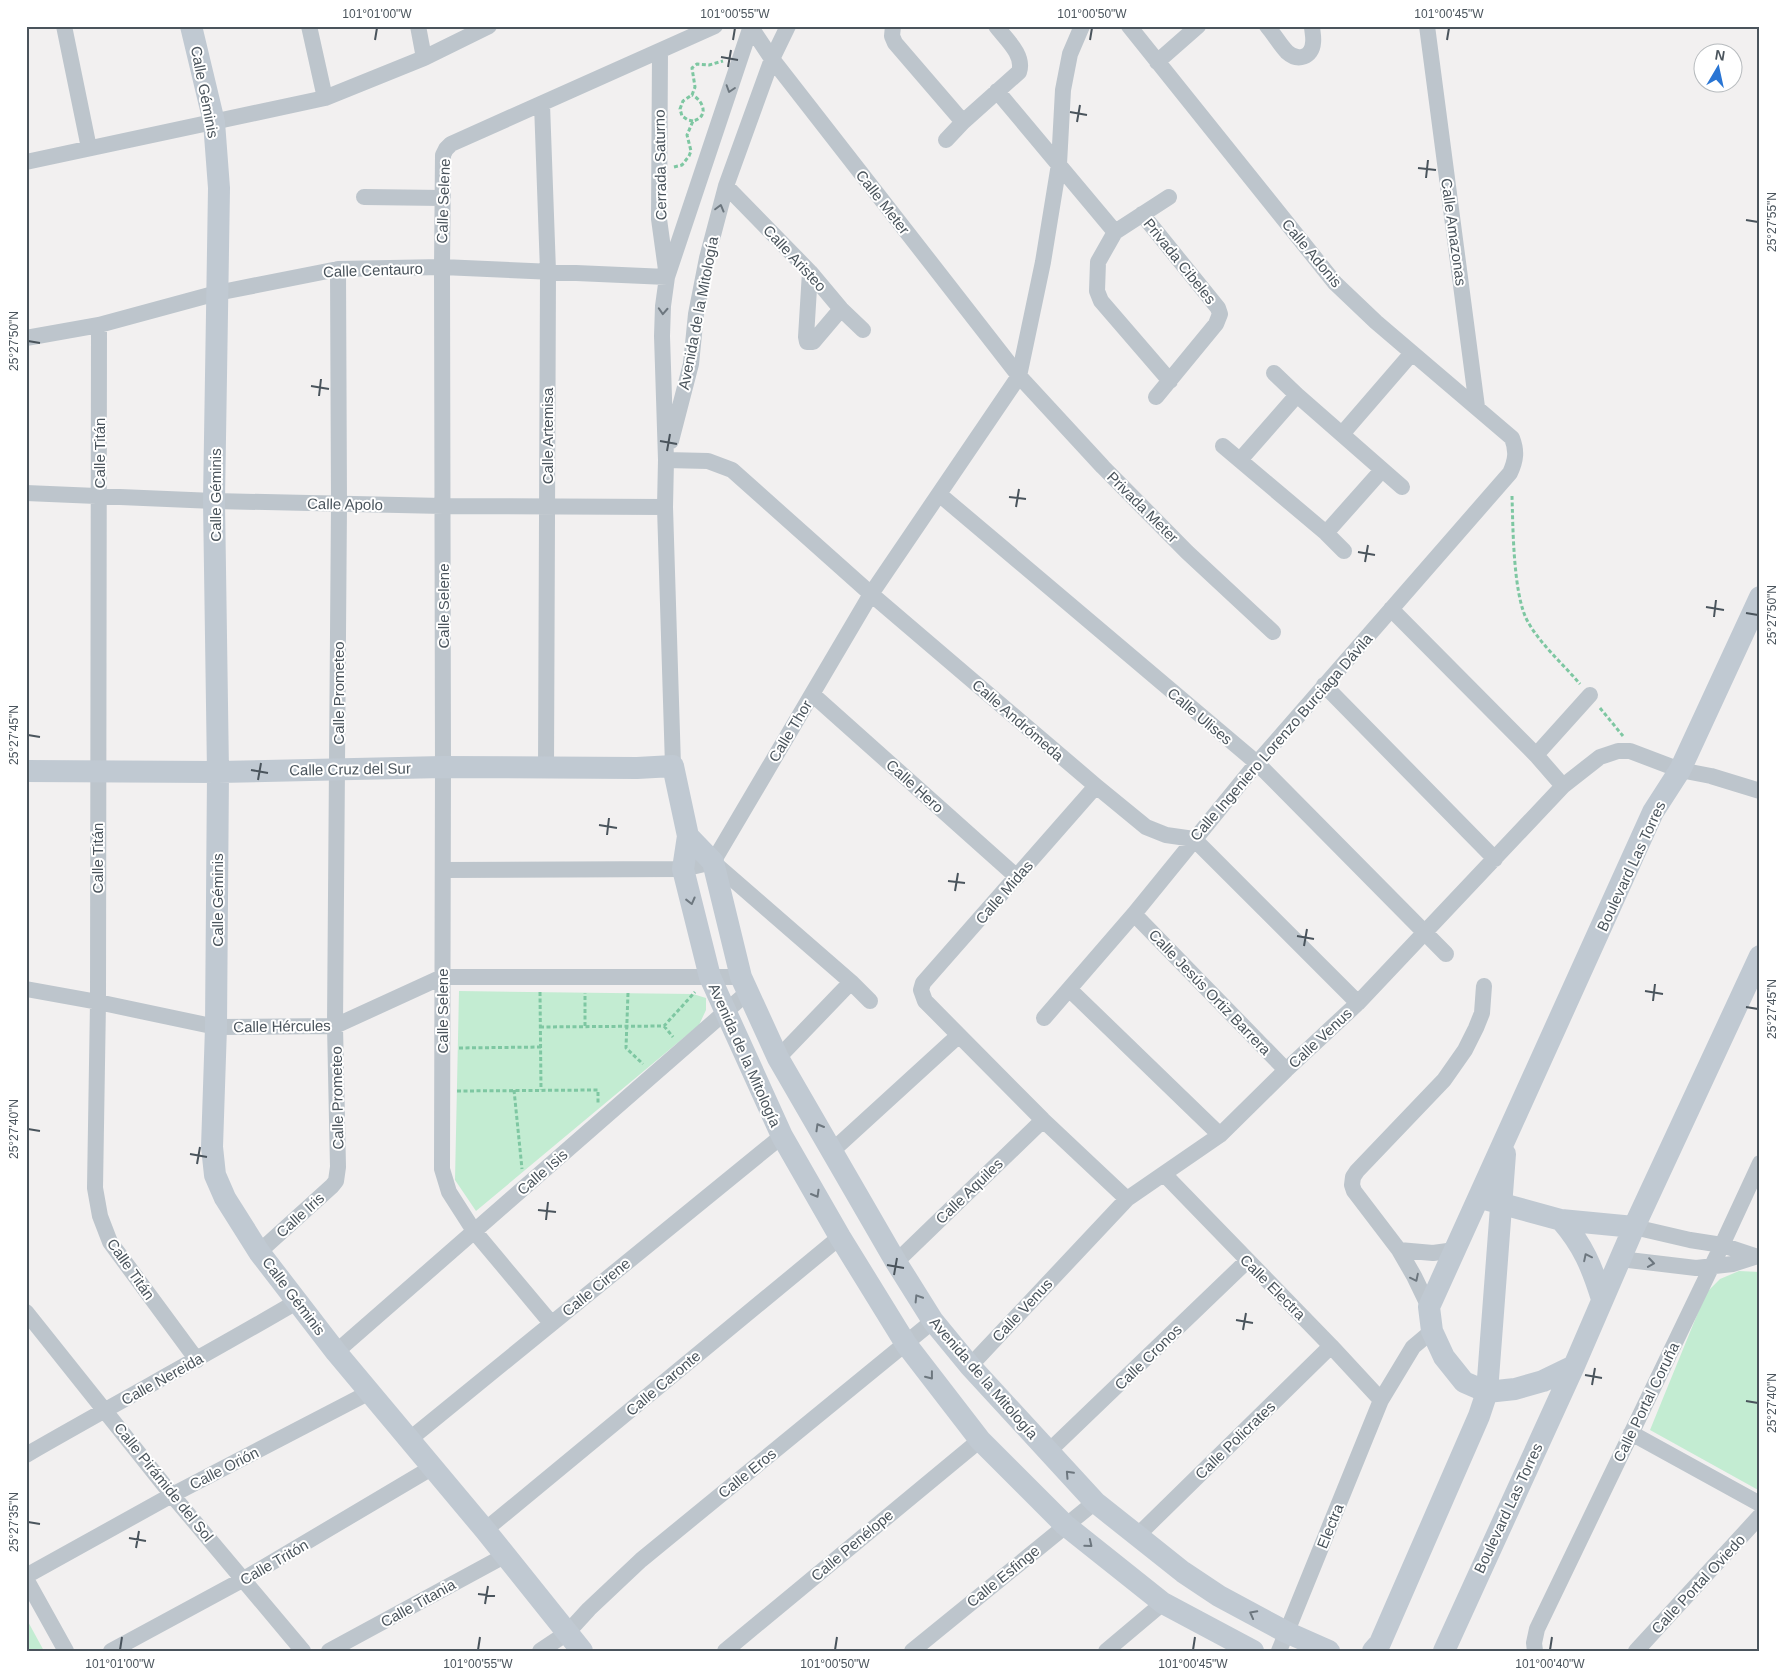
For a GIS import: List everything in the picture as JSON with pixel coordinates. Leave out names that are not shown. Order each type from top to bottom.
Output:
[{"type":"street","points":[[64,26],[89,148]]},
{"type":"street","name":"Calle Géminis","points":[[191,26],[214,122],[219,188],[214,501],[218,772],[216,1027],[212,1147],[215,1175],[225,1198],[259,1252],[336,1352],[486,1530],[582,1651]]},
{"type":"street","points":[[309,26],[325,98]]},
{"type":"street","points":[[418,26],[424,58]]},
{"type":"street","points":[[26,162],[325,98],[424,58],[488,26]]},
{"type":"street","name":"Calle Selene","points":[[551,1323],[474,1231],[449,1192],[442,1169],[443,155],[451,144],[715,26]]},
{"type":"street","name":"Avenida de la Mitología","points":[[751,26],[667,277],[663,306],[665,507],[673,766],[688,836],[683,869],[710,977],[782,1136],[840,1237],[906,1344],[980,1440],[1065,1525],[1163,1603],[1253,1651]]},
{"type":"street","name":"Calle Meter","points":[[751,26],[772,59],[1019,376]]},
{"type":"street","name":"Avenida de la Mitología","points":[[666,460],[691,364],[696,314],[707,258],[726,186],[772,59],[788,26]]},
{"type":"street","points":[[893,26],[892,36],[899,48],[963,122]]},
{"type":"street","points":[[946,140],[963,122],[1019,72],[1021,62],[1018,55],[996,26]]},
{"type":"street","points":[[1019,376],[1043,262],[1059,164],[1063,90],[1070,54],[1082,26]]},
{"type":"street","name":"Calle Adonis","points":[[1129,26],[1335,283],[1376,322],[1512,438],[1516,448],[1516,455]]},
{"type":"street","points":[[1158,62],[1198,26]]},
{"type":"street","points":[[1267,26],[1288,52],[1297,58],[1304,58],[1310,53],[1313,43],[1312,26]]},
{"type":"street","name":"Calle Amazonas","points":[[1427,26],[1477,407]]},
{"type":"street","name":"Cerrada Saturno","points":[[660,52],[659,219],[667,277]]},
{"type":"street","points":[[997,91],[1115,232]]},
{"type":"street","name":"Calle Artemisa","points":[[542,104],[548,271],[546,767]]},
{"type":"street","name":"Calle Aristeo","points":[[726,186],[810,272],[841,309],[863,330]]},
{"type":"street","name":"Privada Cibeles","points":[[1169,196],[1115,232],[1098,262],[1097,291],[1101,301],[1170,380]]},
{"type":"street","points":[[364,197],[443,198]]},
{"type":"street","name":"Privada Cibeles","points":[[1142,214],[1218,308],[1220,314],[1216,324],[1156,397]]},
{"type":"street","name":"Calle Centauro","points":[[26,338],[99,325],[217,293],[338,269],[442,267],[667,277]]},
{"type":"street","name":"Calle Prometeo","points":[[337,1177],[335,1026],[338,769],[338,269]]},
{"type":"street","points":[[810,272],[807,342],[813,342],[841,309]]},
{"type":"street","name":"Calle Titán","points":[[99,325],[98,1002],[95,1188],[100,1216],[110,1242],[197,1360]]},
{"type":"street","points":[[1342,434],[1412,353]]},
{"type":"street","points":[[1274,373],[1402,486]]},
{"type":"street","name":"Calle Thor","points":[[713,862],[871,594],[1019,376]]},
{"type":"street","name":"Privada Meter","points":[[1019,376],[1103,467],[1166,531],[1273,632]]},
{"type":"street","points":[[1240,460],[1297,395]]},
{"type":"street","points":[[1223,446],[1326,533],[1344,551]]},
{"type":"street","name":"Calle Ingeniero Lorenzo Burciaga Dávila","points":[[1044,1018],[1134,914],[1194,838],[1324,685],[1510,473],[1516,455]]},
{"type":"street","name":"Calle Andrómeda","points":[[666,460],[708,460],[732,470],[871,594],[1146,827],[1166,835],[1194,838]]},
{"type":"street","points":[[1326,533],[1382,470]]},
{"type":"street","name":"Calle Apolo","points":[[26,493],[339,504],[546,508],[665,507]]},
{"type":"street","name":"Calle Ulises","points":[[939,494],[1257,764],[1446,954]]},
{"type":"street","name":"Boulevard Las Torres","points":[[1429,1307],[1480,1198],[1653,812],[1680,770],[1760,597]]},
{"type":"street","points":[[1391,610],[1536,755],[1563,786]]},
{"type":"street","points":[[1324,685],[1494,859]]},
{"type":"street","name":"Calle Hero","points":[[812,694],[1017,878]]},
{"type":"street","points":[[1536,755],[1590,695]]},
{"type":"street","name":"Calle Venus","points":[[970,1366],[1127,1199],[1220,1135],[1358,1002],[1563,786],[1608,753],[1630,751],[1680,770],[1711,776],[1760,791]]},
{"type":"street","name":"Calle Cruz del Sur","points":[[26,771],[218,772],[443,767],[637,768],[673,766]]},
{"type":"street","name":"Calle Midas","points":[[958,1036],[925,1001],[921,990],[923,983],[1096,786]]},
{"type":"street","points":[[688,836],[713,862],[851,982],[870,1001]]},
{"type":"street","points":[[1194,838],[1358,1002]]},
{"type":"street","points":[[443,870],[683,869],[713,862]]},
{"type":"street","name":"Avenida de la Mitología","points":[[713,862],[745,985],[778,1058],[896,1262],[933,1321],[970,1366],[1095,1502],[1183,1572],[1282,1641],[1329,1651]]},
{"type":"street","name":"Calle Jesús Ortiz Barrera","points":[[1134,914],[1286,1070]]},
{"type":"street","name":"Boulevard Las Torres","points":[[1442,1647],[1574,1366],[1634,1227],[1760,956]]},
{"type":"street","name":"Calle Hércules","points":[[26,989],[216,1027],[335,1026],[442,977],[710,977],[745,985]]},
{"type":"street","points":[[778,1058],[851,982]]},
{"type":"street","name":"Calle Isis","points":[[336,1352],[726,1012],[745,985]]},
{"type":"street","points":[[1484,986],[1482,1013],[1465,1050],[1444,1080],[1356,1171],[1352,1185],[1354,1191],[1399,1250],[1414,1276],[1429,1307],[1432,1331],[1436,1342],[1464,1382],[1487,1392],[1515,1389],[1543,1382],[1574,1366]]},
{"type":"street","points":[[1069,989],[1220,1135]]},
{"type":"street","points":[[832,1151],[958,1036],[1042,1120],[1127,1199]]},
{"type":"street","name":"Calle Aquiles","points":[[896,1262],[1042,1120]]},
{"type":"street","name":"Calle Cirene","points":[[410,1439],[782,1136]]},
{"type":"street","name":"Boulevard Las Torres","points":[[1373,1651],[1380,1643],[1479,1416],[1487,1392],[1507,1137]]},
{"type":"street","name":"Calle Portal Coruña","points":[[1535,1647],[1537,1629],[1760,1163]]},
{"type":"street","name":"Calle Electra","points":[[1164,1174],[1381,1400]]},
{"type":"street","name":"Calle Iris","points":[[259,1252],[332,1186],[337,1177]]},
{"type":"street","points":[[1480,1198],[1561,1220],[1634,1227],[1690,1240],[1722,1245],[1757,1257]]},
{"type":"street","points":[[1561,1220],[1574,1235],[1585,1253],[1602,1299]]},
{"type":"street","name":"Calle Caronte","points":[[486,1530],[840,1237]]},
{"type":"street","points":[[1399,1250],[1433,1253],[1456,1250]]},
{"type":"street","points":[[1620,1259],[1682,1267],[1710,1268],[1757,1257]]},
{"type":"street","name":"Calle Cronos","points":[[1048,1452],[1247,1262]]},
{"type":"street","name":"Calle Nereida","points":[[26,1455],[197,1360],[298,1301]]},
{"type":"street","name":"Calle Pirámide del Sol","points":[[26,1312],[32,1332],[105,1410],[172,1495],[303,1651]]},
{"type":"street","name":"Calle Eros","points":[[540,1651],[568,1633],[589,1609],[641,1560],[933,1321]]},
{"type":"street","name":"Electra","points":[[1282,1641],[1381,1400],[1413,1347],[1432,1331]]},
{"type":"street","name":"Calle Policrates","points":[[1138,1535],[1331,1346]]},
{"type":"street","name":"Calle Orión","points":[[26,1578],[172,1495],[370,1392]]},
{"type":"street","points":[[1631,1433],[1760,1504]]},
{"type":"street","name":"Calle Penélope","points":[[725,1651],[980,1440]]},
{"type":"street","name":"Calle Tritón","points":[[111,1651],[244,1580],[433,1467]]},
{"type":"street","name":"Calle Esfinge","points":[[912,1651],[1095,1502]]},
{"type":"street","name":"Calle Portal Oviedo","points":[[1636,1651],[1760,1516]]},
{"type":"street","name":"Calle Titania","points":[[329,1651],[506,1555]]},
{"type":"street","points":[[26,1578],[66,1651]]},
{"type":"street","points":[[1106,1651],[1163,1603]]},
{"type":"path","points":[[692,95],[700,100],[704,109],[700,119],[693,121],[685,118],[680,109],[683,101],[692,95],[695,88],[695,78],[692,72],[694,65],[701,63],[709,66],[741,56]]},
{"type":"path","points":[[659,170],[682,165],[687,161],[691,151],[687,135],[693,121]]},
{"type":"path","points":[[1510,473],[1515,562],[1519,595],[1527,621],[1637,754]]},
{"type":"path","points":[[540,977],[542,1090]]},
{"type":"path","points":[[585,977],[585,1026]]},
{"type":"path","points":[[629,977],[626,1048],[654,1075]]},
{"type":"path","points":[[540,1027],[664,1026],[710,977]]},
{"type":"path","points":[[441,1048],[540,1048]]},
{"type":"path","points":[[514,1090],[524,1188]]},
{"type":"path","points":[[441,1092],[598,1090],[599,1122]]},
{"type":"green space","points":[[459,991],[693,994],[706,998],[706,1010],[699,1025],[476,1211],[455,1180]]},
{"type":"green space","points":[[1739,1271],[1760,1272],[1760,1491],[1650,1430],[1706,1293],[1720,1279]]},
{"type":"green space","points":[[26,1618],[44,1651],[26,1651]]}]
